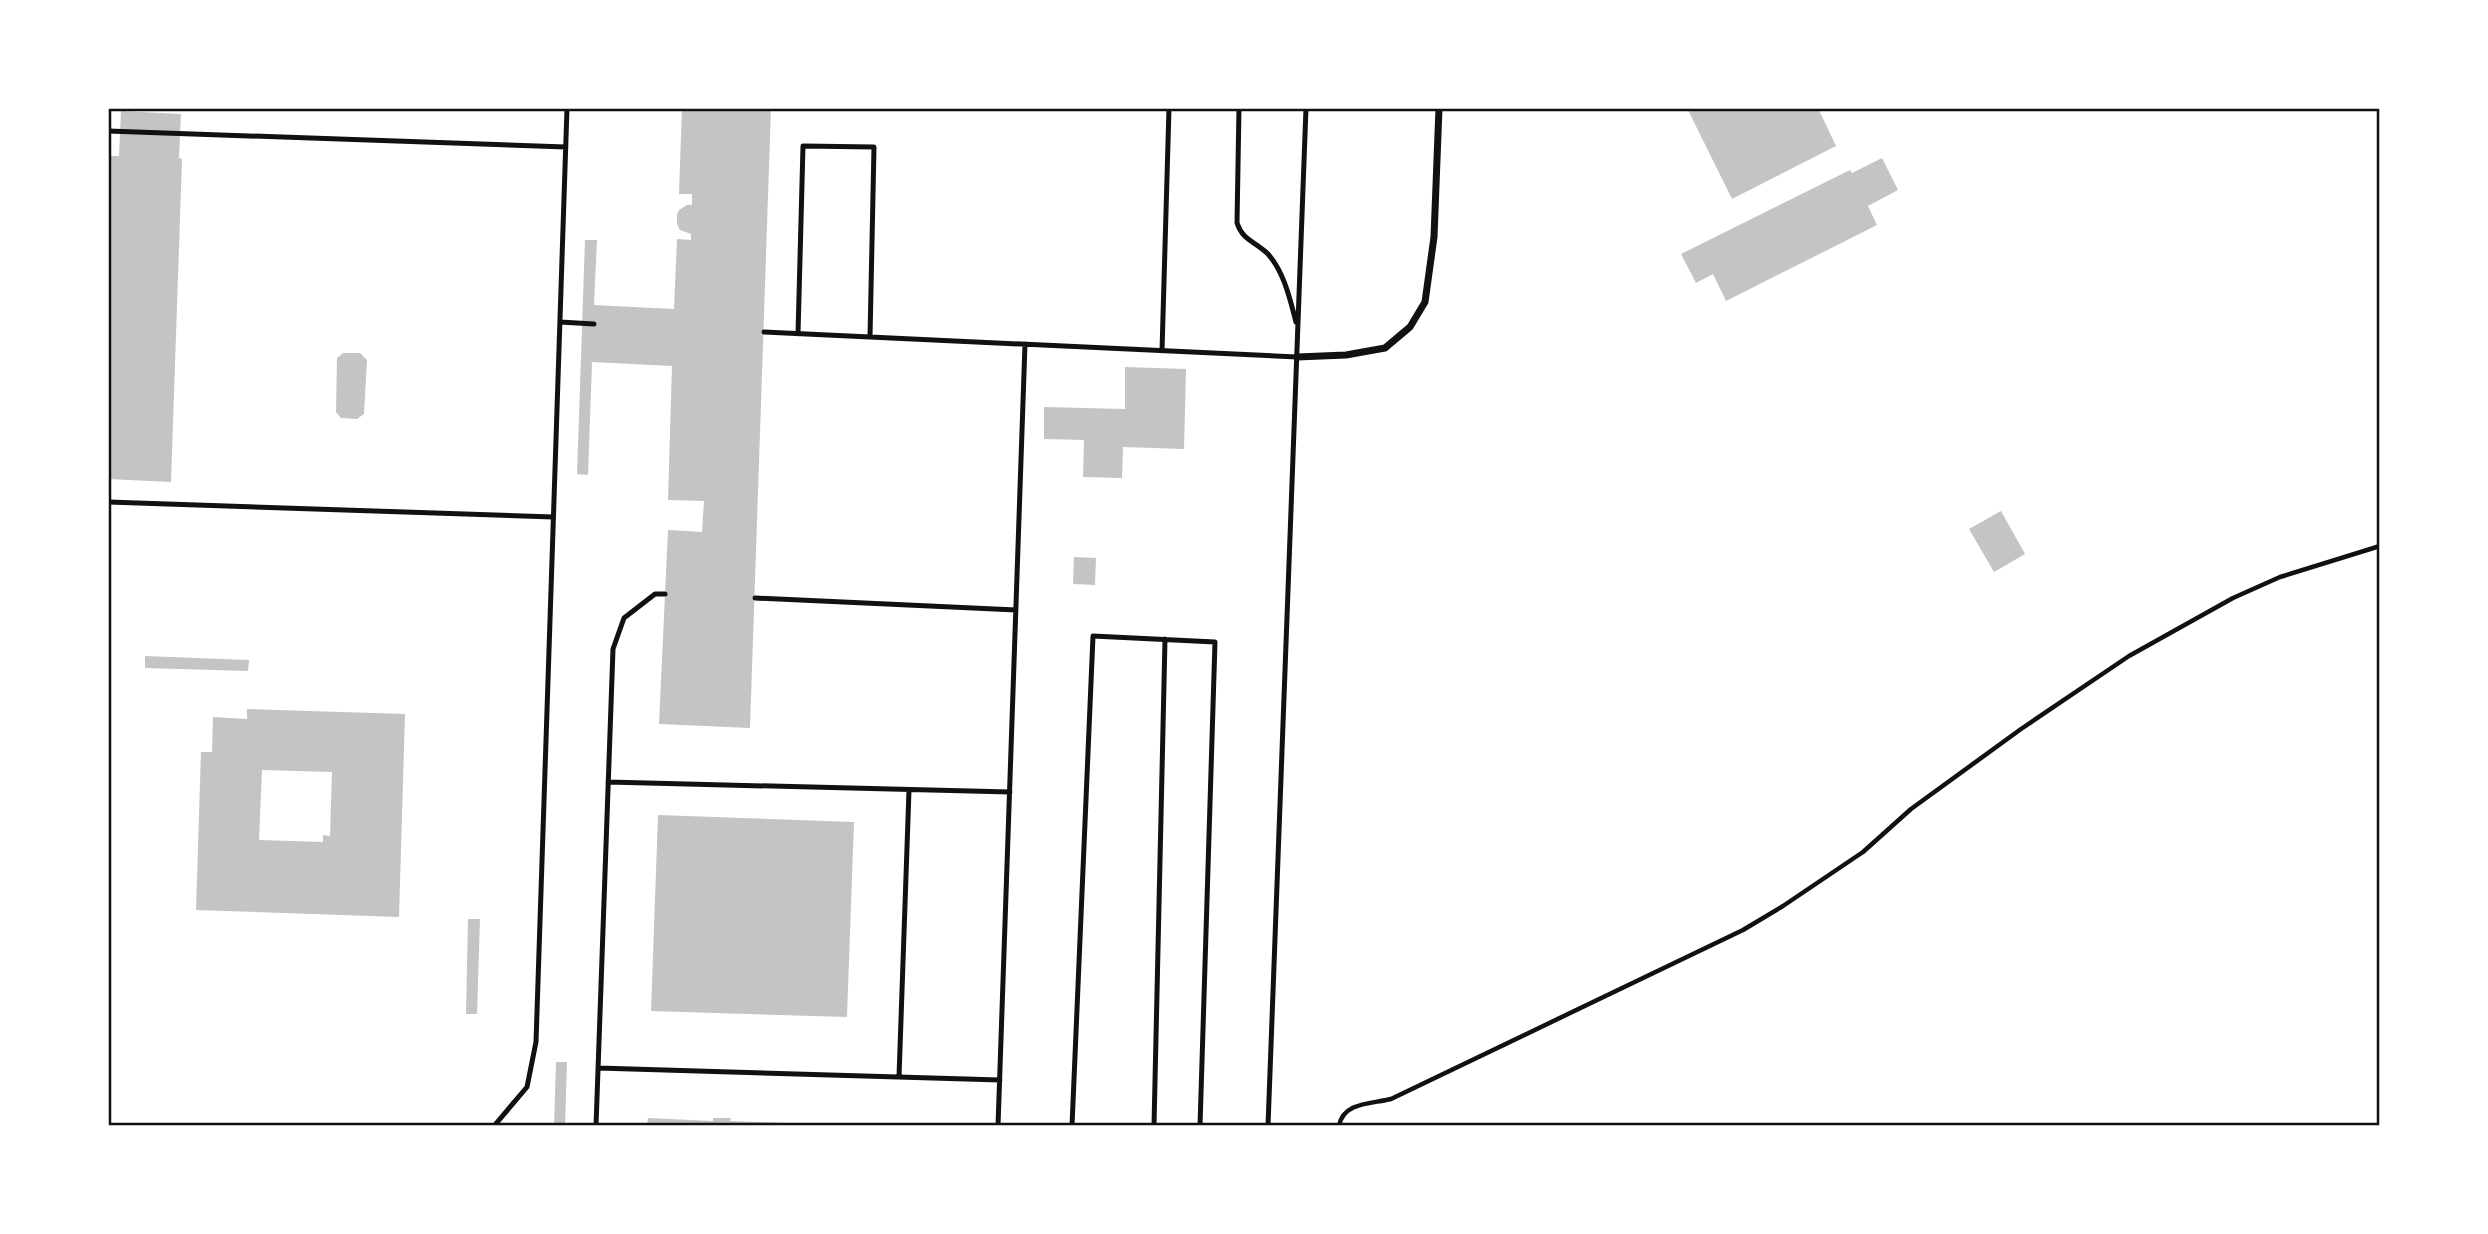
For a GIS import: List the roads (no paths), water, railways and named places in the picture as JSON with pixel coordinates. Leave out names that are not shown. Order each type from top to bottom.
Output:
[{"type":"street","points":[[1297,357],[1346,355],[1385,348],[1410,327],[1425,302],[1434,237],[1439,108]]},
{"type":"lane","points":[[494,1125],[527,1087],[536,1042],[567,108]]},
{"type":"lane","points":[[1162,351],[1169,108]]},
{"type":"lane","points":[[1239,108],[1237,223],[1241,234],[1269,255],[1279,272],[1289,294],[1298,328]]},
{"type":"lane","points":[[1268,1125],[1306,108]]},
{"type":"lane","points":[[108,131],[566,147]]},
{"type":"lane","points":[[798,334],[803,146],[874,148],[870,337]]},
{"type":"lane","points":[[560,322],[594,324]]},
{"type":"lane","points":[[764,332],[1297,357]]},
{"type":"lane","points":[[998,1125],[1025,344]]},
{"type":"lane","points":[[108,502],[553,517]]},
{"type":"lane","points":[[596,1125],[613,649],[624,618],[655,594],[665,594]]},
{"type":"lane","points":[[755,598],[1016,610]]},
{"type":"lane","points":[[1072,1125],[1093,636],[1215,642],[1200,1125]]},
{"type":"lane","points":[[1153,1125],[1165,639]]},
{"type":"lane","points":[[608,782],[1010,792]]},
{"type":"lane","points":[[899,1077],[909,790]]},
{"type":"lane","points":[[598,1068],[1000,1080]]}]
